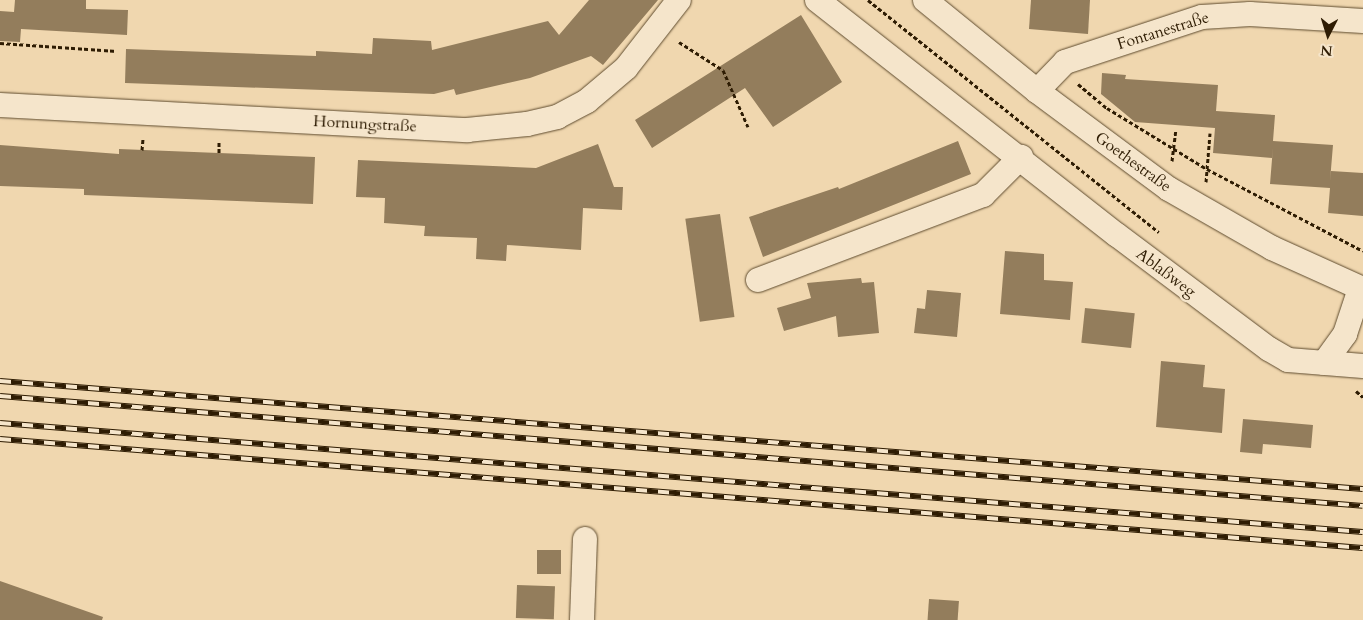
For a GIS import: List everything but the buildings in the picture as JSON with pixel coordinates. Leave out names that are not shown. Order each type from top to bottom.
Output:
[{"type":"street","name":"Hornungstraße","points":[[0,105],[467,130],[527,124],[557,117],[587,101],[626,68],[679,0]]},
{"type":"street","name":"Ablaßweg","points":[[817,0],[1021,157],[1112,232],[1269,349],[1288,360],[1363,366]]},
{"type":"street","name":"Goethestraße","points":[[925,0],[1037,91],[1122,156],[1203,209],[1272,248],[1362,289]]},
{"type":"street","name":"Fontanestraße","points":[[1037,91],[1065,62],[1202,17],[1250,14],[1363,21]]},
{"type":"street","points":[[758,280],[983,195],[1021,157]]},
{"type":"street","points":[[1324,364],[1345,334],[1362,289]]},
{"type":"street","points":[[582,620],[585,539]]},
{"type":"path","points":[[868,0],[1162,234]]},
{"type":"path","points":[[658,28],[722,70],[748,127]]},
{"type":"path","points":[[0,44],[117,51]]},
{"type":"path","points":[[1058,68],[1107,108],[1207,169],[1363,251]]},
{"type":"path","points":[[1203,209],[1210,132]]},
{"type":"railway","points":[[0,381],[1363,489]]},
{"type":"railway","points":[[0,396],[1363,506]]},
{"type":"railway","points":[[0,423],[1363,532]]},
{"type":"railway","points":[[0,439],[1363,548]]}]
